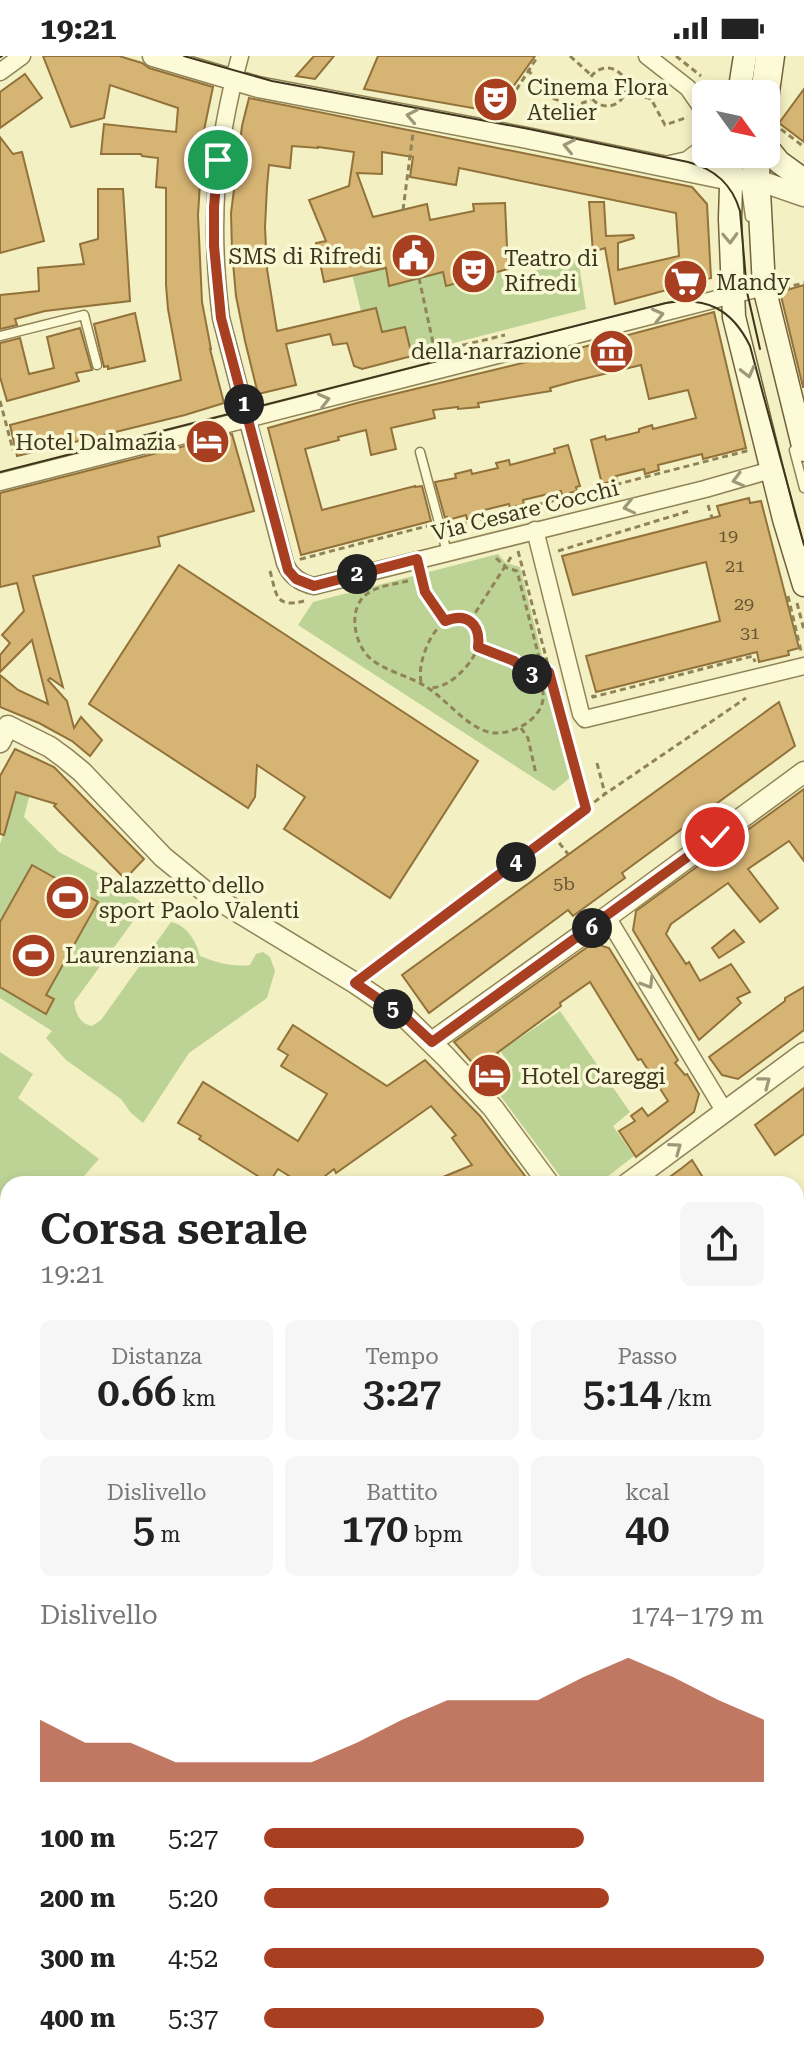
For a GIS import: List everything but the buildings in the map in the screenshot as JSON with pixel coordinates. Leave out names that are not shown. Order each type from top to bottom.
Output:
[{"type":"main road","points":[[741,80],[745,56]]},
{"type":"main road","points":[[771,80],[773,56]]},
{"type":"main road","points":[[780,163],[804,180]]},
{"type":"main road","points":[[747,168],[767,288],[804,450]]},
{"type":"main road","points":[[747,168],[733,296],[734,317],[771,470],[804,585]]},
{"type":"street","points":[[0,72],[22,56]]},
{"type":"street","points":[[153,56],[258,87],[662,166],[692,166]]},
{"type":"street","points":[[240,56],[218,160],[214,246],[221,318],[249,419]]},
{"type":"street","points":[[647,56],[688,88],[692,97]]},
{"type":"street","points":[[731,80],[735,56]]},
{"type":"street","points":[[662,166],[683,163],[692,157]]},
{"type":"street","points":[[749,168],[804,196]]},
{"type":"street","points":[[1,478],[249,419],[767,288]]},
{"type":"street","name":"Via Cesare Cocchi","points":[[249,419],[285,563],[291,575],[314,586],[418,566],[447,552],[771,470]]},
{"type":"street","points":[[535,530],[581,714],[585,719],[804,666]]},
{"type":"street","points":[[3,730],[50,747],[73,764],[163,857],[207,893],[405,1017],[493,1108],[543,1176]]},
{"type":"street","points":[[432,1042],[804,772]]},
{"type":"street","points":[[607,917],[725,1112]]},
{"type":"street","points":[[638,1176],[804,1053]]},
{"type":"lane","points":[[757,80],[760,56]]},
{"type":"lane","points":[[747,168],[750,224]]},
{"type":"lane","points":[[751,234],[752,246]]},
{"type":"lane","points":[[753,258],[767,288],[760,311]]},
{"type":"lane","points":[[0,336],[84,315],[97,365]]},
{"type":"lane","points":[[781,400],[804,488]]},
{"type":"lane","points":[[420,452],[447,552]]},
{"type":"path","points":[[500,119],[501,112],[538,56]]},
{"type":"path","points":[[570,56],[592,75]]},
{"type":"path","points":[[603,68],[616,71],[625,81],[623,97],[613,106],[597,104],[587,87],[592,75],[603,68]]},
{"type":"path","points":[[528,69],[544,95],[574,106],[592,100]]},
{"type":"path","points":[[626,91],[651,99],[665,125],[692,117]]},
{"type":"path","points":[[780,124],[804,147]]},
{"type":"path","points":[[403,210],[414,126]]},
{"type":"path","points":[[419,278],[435,352]]},
{"type":"path","points":[[767,288],[804,283]]},
{"type":"path","points":[[0,401],[13,450]]},
{"type":"path","points":[[301,559],[427,526],[429,534],[752,449]]},
{"type":"path","points":[[708,505],[712,518]]},
{"type":"path","points":[[556,558],[555,552],[695,510]]},
{"type":"path","points":[[470,621],[517,547],[546,672]]},
{"type":"path","points":[[487,555],[502,551]]},
{"type":"path","points":[[496,558],[517,571],[586,809]]},
{"type":"path","points":[[267,561],[279,600],[290,604],[304,601]]},
{"type":"path","points":[[377,583],[418,566],[425,592],[445,621]]},
{"type":"path","points":[[422,577],[369,592],[358,605],[355,623],[361,644],[373,661],[426,686],[473,726],[498,733],[521,728],[537,712],[543,698],[541,685],[514,661],[478,647]]},
{"type":"path","points":[[450,619],[470,621],[479,635],[478,647],[471,661],[450,682],[437,688],[426,686],[420,675],[423,657],[434,633],[450,619]]},
{"type":"path","points":[[355,983],[756,680],[753,656],[593,697],[592,692]]},
{"type":"path","points":[[533,676],[569,666]]},
{"type":"path","points":[[521,728],[528,738],[536,774]]},
{"type":"path","points":[[597,763],[605,794]]},
{"type":"path","points":[[552,834],[568,854]]},
{"type":"green space","points":[[578,258],[586,309],[411,354],[405,327],[382,332],[376,308],[361,311],[352,274],[386,268],[389,286],[443,272],[447,286],[501,272],[503,280]]},
{"type":"green space","points":[[498,554],[506,563],[520,567],[572,776],[554,791],[298,625],[313,602]]},
{"type":"green space","points":[[28,756],[39,758],[24,817],[59,852],[111,880],[145,905],[74,1002],[81,1020],[92,1026],[101,1020],[171,922],[182,926],[190,934],[200,956],[225,964],[250,965],[256,954],[263,952],[270,957],[275,971],[267,998],[189,1053],[143,1123],[121,1099],[66,1060],[46,1038],[52,1031],[0,998],[0,844]]},
{"type":"green space","points":[[560,1011],[630,1112],[613,1126],[634,1156],[608,1176],[560,1176],[493,1086],[513,1068],[500,1051]]},
{"type":"green space","points":[[0,1052],[33,1074],[18,1098],[99,1159],[84,1176],[0,1176]]},
{"type":"tram line","points":[[184,56],[272,81],[688,162],[714,173],[727,185],[740,211],[747,292],[760,349]]},
{"type":"tram line","points":[[0,472],[666,303],[693,302],[726,314],[750,346],[804,545]]},
{"type":"place","name":"Cinema Flora Atelier","points":[[496,100]]},
{"type":"place","name":"SMS di Rifredi","points":[[413,256]]},
{"type":"place","name":"Teatro di Rifredi","points":[[473,271]]},
{"type":"place","name":"Mandy","points":[[685,282]]},
{"type":"place","name":"della narrazione","points":[[612,351]]},
{"type":"place","name":"Hotel Dalmazia","points":[[207,442]]},
{"type":"place","name":"Palazzetto dello sport Paolo Valenti","points":[[68,898]]},
{"type":"place","name":"Laurenziana","points":[[34,955]]},
{"type":"place","name":"Hotel Careggi","points":[[490,1076]]},
{"type":"route","points":[[218,160],[214,246],[221,318],[288,570],[296,579],[314,586],[417,559],[425,592],[445,621],[468,619],[479,635],[478,647],[522,665],[533,676],[549,672],[586,809],[355,983],[405,1017],[432,1042],[715,837]]}]
